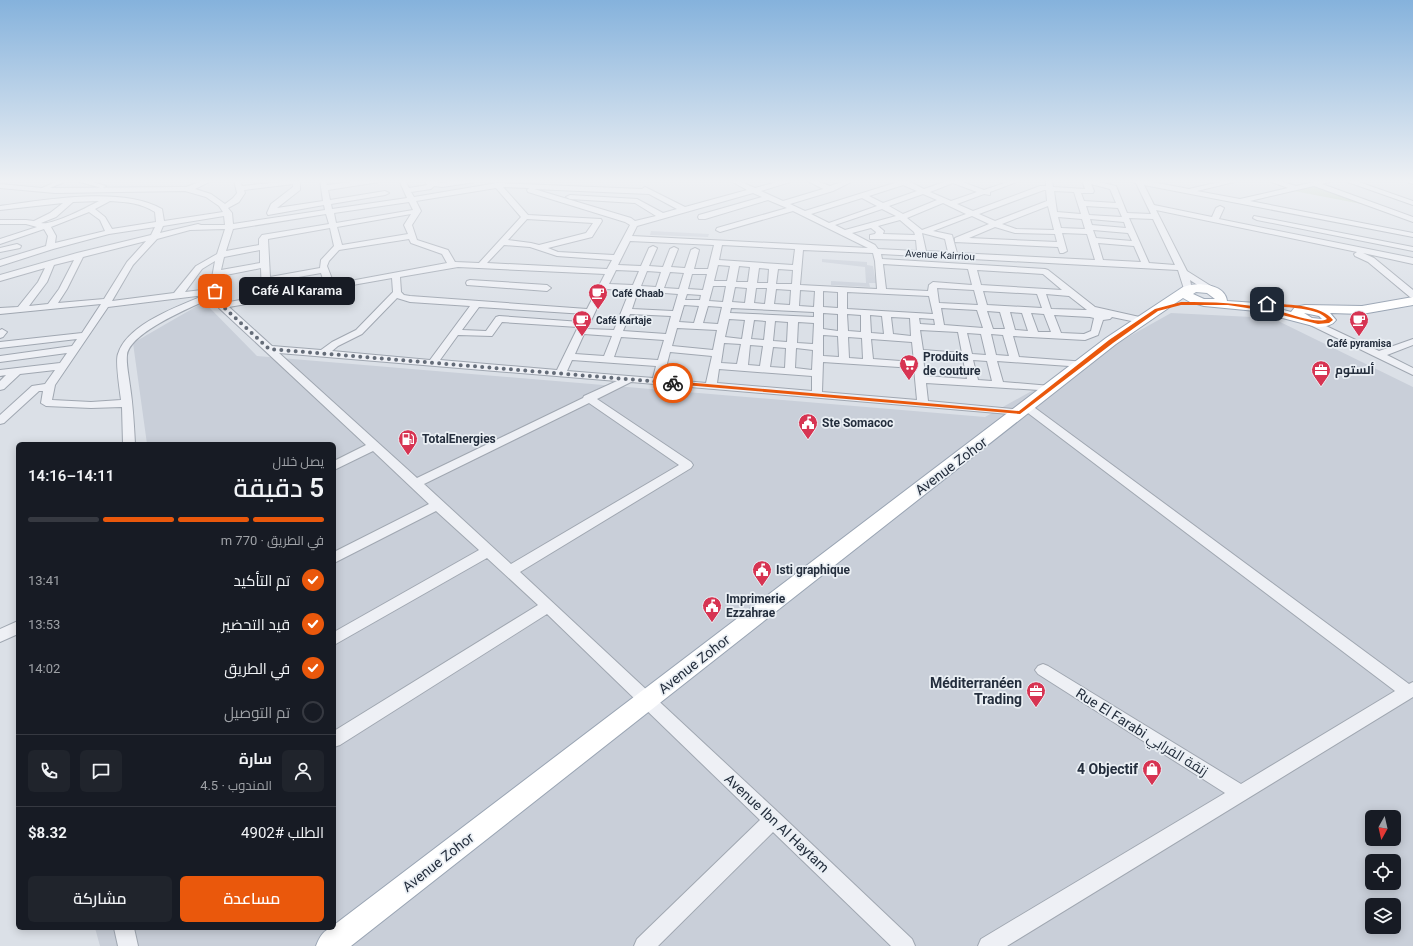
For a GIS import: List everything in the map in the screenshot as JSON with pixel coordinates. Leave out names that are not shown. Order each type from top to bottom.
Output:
[{"type":"main road","points":[[1188,290],[1187,295],[1191,298],[1212,297],[1251,307],[1307,314],[1326,314],[1330,318],[1329,321],[1375,316],[1413,309]]},
{"type":"main road","name":"Avenue Zohor","points":[[329,946],[1082,364],[1149,315],[1188,290]]},
{"type":"main road","name":"Avenue Zohor","points":[[1149,315],[1181,304],[1212,297]]},
{"type":"main road","points":[[1307,314],[1362,310],[1413,301]]},
{"type":"street","points":[[6,229],[25,224]]},
{"type":"street","points":[[34,224],[50,229],[51,243]]},
{"type":"street","points":[[4,241],[54,224]]},
{"type":"street","points":[[107,224],[110,232]]},
{"type":"street","points":[[0,250],[51,243],[159,224]]},
{"type":"street","points":[[127,403],[91,405],[46,403],[49,387],[107,303],[130,264],[155,236],[160,224]]},
{"type":"street","points":[[190,228],[199,224]]},
{"type":"street","points":[[0,278],[190,228],[244,224]]},
{"type":"street","points":[[267,298],[263,239],[267,236],[339,224]]},
{"type":"street","points":[[409,224],[412,236],[417,243],[445,252],[448,255],[452,265]]},
{"type":"street","points":[[482,264],[518,224]]},
{"type":"street","points":[[538,248],[589,235],[596,224]]},
{"type":"street","points":[[560,374],[618,258],[633,224]]},
{"type":"street","points":[[713,224],[739,244]]},
{"type":"street","points":[[845,233],[872,224]]},
{"type":"street","points":[[872,224],[880,230],[879,236]]},
{"type":"street","points":[[911,224],[921,234],[922,254]]},
{"type":"street","points":[[921,234],[946,224]]},
{"type":"street","points":[[954,240],[995,224]]},
{"type":"street","points":[[995,224],[1016,231],[1090,233],[1132,231]]},
{"type":"street","points":[[1056,224],[1065,261]]},
{"type":"street","points":[[1087,224],[1100,263]]},
{"type":"street","points":[[1129,224],[1146,265]]},
{"type":"street","points":[[1160,224],[1182,270],[1188,290]]},
{"type":"street","points":[[1235,224],[1406,259]]},
{"type":"street","points":[[1253,228],[1255,224]]},
{"type":"street","points":[[1287,224],[1413,249]]},
{"type":"street","points":[[1339,235],[1341,224]]},
{"type":"street","points":[[1352,224],[1413,236]]},
{"type":"street","points":[[333,225],[338,248]]},
{"type":"street","points":[[829,225],[860,240],[876,251],[887,303],[889,337]]},
{"type":"street","points":[[215,292],[216,274],[220,254],[230,226]]},
{"type":"street","points":[[986,228],[997,258]]},
{"type":"street","points":[[1303,238],[1305,228]]},
{"type":"street","points":[[1090,233],[1137,244]]},
{"type":"street","points":[[1399,233],[1399,246],[1406,259],[1413,265]]},
{"type":"street","points":[[860,240],[879,236],[921,234],[947,235],[954,240],[1062,245]]},
{"type":"street","points":[[330,286],[324,270],[324,263],[338,248],[412,236]]},
{"type":"street","points":[[954,240],[950,255],[951,278],[960,307]]},
{"type":"street","points":[[4,241],[18,247]]},
{"type":"street","points":[[502,242],[531,245],[557,254],[618,258]]},
{"type":"street","points":[[625,242],[653,248],[695,250],[718,247],[698,326]]},
{"type":"street","name":"Avenue Kairriou","points":[[625,242],[718,247],[739,244],[799,247],[1146,265],[1182,270]]},
{"type":"street","points":[[1323,242],[1368,258],[1413,295]]},
{"type":"street","points":[[0,263],[51,243]]},
{"type":"street","points":[[0,255],[20,248],[18,247]]},
{"type":"street","points":[[790,371],[799,247]]},
{"type":"street","points":[[177,295],[197,268],[204,262],[220,254],[263,248]]},
{"type":"street","points":[[608,360],[635,288],[653,248]]},
{"type":"street","points":[[659,290],[674,249]]},
{"type":"street","points":[[657,381],[695,250]]},
{"type":"street","points":[[51,306],[63,289],[80,256]]},
{"type":"street","points":[[879,261],[951,278],[977,287],[996,278]]},
{"type":"street","points":[[714,262],[797,268]]},
{"type":"street","points":[[22,309],[43,281],[50,264]]},
{"type":"street","points":[[222,306],[452,265],[482,264],[612,270],[644,268],[711,272]]},
{"type":"street","points":[[711,386],[735,264]]},
{"type":"street","points":[[216,274],[265,265]]},
{"type":"street","points":[[749,307],[755,265]]},
{"type":"street","points":[[764,369],[769,343],[774,266]]},
{"type":"street","points":[[940,328],[931,288],[933,285],[972,267]]},
{"type":"street","points":[[972,267],[996,278],[1048,312],[1149,315]]},
{"type":"street","points":[[972,267],[998,385]]},
{"type":"street","points":[[266,280],[324,270]]},
{"type":"street","points":[[1182,270],[1212,297]]},
{"type":"street","points":[[1004,309],[1019,292],[1045,272],[1097,313]]},
{"type":"street","points":[[324,353],[335,344],[359,332],[397,294],[396,275]]},
{"type":"street","points":[[996,278],[1019,292],[1071,292]]},
{"type":"street","points":[[470,283],[547,288]]},
{"type":"street","points":[[709,283],[842,290],[866,304],[887,303],[910,306],[933,294]]},
{"type":"street","points":[[603,286],[706,293]]},
{"type":"street","points":[[817,395],[819,288]]},
{"type":"street","points":[[842,290],[844,311],[844,360]]},
{"type":"street","points":[[1040,291],[1057,336]]},
{"type":"street","points":[[0,311],[107,303],[215,292]]},
{"type":"street","points":[[129,442],[122,355],[126,345],[140,332],[163,318],[215,292]]},
{"type":"street","name":"Avenue Ibn Al Haytam","points":[[215,292],[217,301],[222,306],[548,606],[646,701],[773,819],[906,946]]},
{"type":"street","points":[[1019,292],[1034,335]]},
{"type":"street","points":[[397,294],[401,297],[410,299],[590,312]]},
{"type":"street","points":[[680,302],[749,307],[770,313],[819,315],[844,311],[866,304],[887,303],[910,306],[938,317]]},
{"type":"street","points":[[433,363],[476,304]]},
{"type":"street","points":[[866,304],[868,362]]},
{"type":"street","points":[[935,305],[1004,309]]},
{"type":"street","points":[[910,306],[916,327],[923,404]]},
{"type":"street","points":[[1004,309],[1015,360]]},
{"type":"street","points":[[626,311],[677,314]]},
{"type":"street","points":[[725,316],[750,317],[770,313]]},
{"type":"street","points":[[916,327],[1085,337],[1095,333],[1097,313]]},
{"type":"street","points":[[1307,314],[1343,338],[1413,372]]},
{"type":"street","points":[[742,368],[750,317]]},
{"type":"street","points":[[456,332],[489,334],[499,319],[583,328],[617,334],[670,337]]},
{"type":"street","points":[[1329,321],[1333,330],[1343,338]]},
{"type":"street","points":[[673,325],[723,327]]},
{"type":"street","points":[[962,330],[973,383]]},
{"type":"street","points":[[818,332],[917,339]]},
{"type":"street","points":[[0,345],[85,335]]},
{"type":"street","points":[[721,340],[818,347]]},
{"type":"street","points":[[1378,355],[1413,342]]},
{"type":"street","points":[[0,359],[76,349]]},
{"type":"street","points":[[269,349],[923,404],[1024,410],[1411,691],[988,946]]},
{"type":"street","points":[[666,349],[718,353]]},
{"type":"street","points":[[918,353],[1082,364]]},
{"type":"street","points":[[568,357],[662,363]]},
{"type":"street","points":[[818,359],[919,365]]},
{"type":"street","points":[[0,373],[63,366]]},
{"type":"street","points":[[715,366],[817,373]]},
{"type":"street","points":[[0,387],[17,371]]},
{"type":"street","points":[[414,484],[629,379]]},
{"type":"street","points":[[920,379],[1051,389]]},
{"type":"street","points":[[0,421],[36,388],[49,387]]},
{"type":"street","points":[[510,571],[688,465],[588,398]]},
{"type":"street","points":[[336,465],[374,446]]},
{"type":"street","points":[[336,557],[437,505]]},
{"type":"street","points":[[336,638],[488,551]]},
{"type":"street","points":[[336,739],[548,606]]},
{"type":"street","points":[[0,636],[16,628]]},
{"type":"street","name":"Rue El Farabi زنقة الفرابي","points":[[1043,670],[1241,793]]},
{"type":"street","points":[[644,946],[773,819]]},
{"type":"street","points":[[124,930],[128,946]]},
{"type":"shaded area","points":[[651,231],[709,234],[708,237],[650,235]]},
{"type":"shaded area","points":[[822,259],[867,262],[867,265],[873,266],[876,283],[869,283],[870,287],[831,285],[831,281],[866,283],[865,267],[822,262]]},
{"type":"shaded area","points":[[204,302],[257,356],[985,417],[1171,313],[1272,318],[1413,387],[1413,946],[100,946],[96,930],[336,930],[336,442],[147,442],[133,343]]},
{"type":"way so far","points":[[215,291],[217,301],[269,349],[673,383]]},
{"type":"place","name":"Café Al Karama","points":[[215,291]]},
{"type":"place","name":"Café Chaab","points":[[598,310]]},
{"type":"place","name":"Café Kartaje","points":[[582,337]]},
{"type":"place","name":"Café pyramisa","points":[[1359,337]]},
{"type":"place","name":"Produits de couture","points":[[909,381]]},
{"type":"place","name":"ألستوم","points":[[1321,387]]},
{"type":"place","name":"Ste Somacoc","points":[[808,440]]},
{"type":"place","name":"TotalEnergies","points":[[408,456]]},
{"type":"place","name":"Isti graphique","points":[[762,587]]},
{"type":"place","name":"Imprimerie Ezzahrae","points":[[712,623]]},
{"type":"place","name":"Méditerranéen Trading","points":[[1036,708]]},
{"type":"place","name":"4 Objectif","points":[[1152,786]]},
{"type":"route","points":[[673,383],[1020,412],[1111,341],[1157,310],[1181,304],[1238,304],[1279,312],[1318,323],[1327,322],[1330,320],[1326,314],[1314,310],[1267,304]]}]
